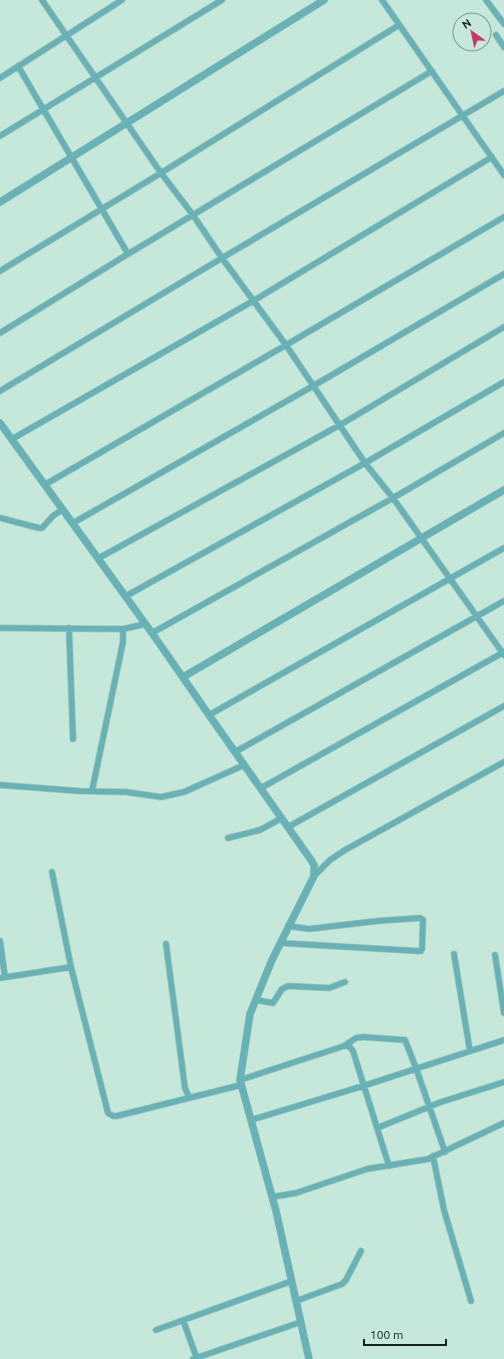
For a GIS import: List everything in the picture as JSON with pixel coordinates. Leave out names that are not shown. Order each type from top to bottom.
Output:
[{"type":"street","points":[[42,0],[161,173],[193,215],[222,258],[286,346],[365,463],[393,498],[504,653],[261,788]]},
{"type":"street","points":[[0,78],[122,0]]},
{"type":"street","points":[[0,136],[222,0]]},
{"type":"street","points":[[0,202],[324,0]]},
{"type":"street","points":[[382,0],[504,175]]},
{"type":"street","points":[[486,0],[504,24]]},
{"type":"street","points":[[0,270],[161,173],[399,25]]},
{"type":"street","points":[[496,35],[504,47]]},
{"type":"street","points":[[18,66],[44,108],[128,254]]},
{"type":"street","points":[[0,333],[432,71]]},
{"type":"street","points":[[0,391],[504,91]]},
{"type":"street","points":[[12,439],[253,301],[492,157]]},
{"type":"street","points":[[46,484],[286,346],[504,217]]},
{"type":"street","points":[[74,523],[313,386],[504,274]]},
{"type":"street","points":[[99,558],[340,424],[504,327]]},
{"type":"street","points":[[126,596],[365,463],[504,382]]},
{"type":"street","points":[[0,423],[99,558],[282,818],[314,865],[314,876]]},
{"type":"street","points":[[152,633],[393,498],[504,433]]},
{"type":"street","points":[[183,677],[504,490]]},
{"type":"street","points":[[0,518],[42,528],[53,516],[63,509]]},
{"type":"street","points":[[209,716],[504,548]]},
{"type":"street","points":[[235,752],[504,601]]},
{"type":"street","points":[[0,628],[123,629],[146,624]]},
{"type":"street","points":[[69,628],[73,739]]},
{"type":"street","points":[[92,791],[123,642],[123,629]]},
{"type":"street","points":[[288,827],[504,706]]},
{"type":"street","points":[[309,1359],[272,1198],[241,1082],[250,1014],[272,960],[288,926],[314,876],[330,860],[345,850],[504,762]]},
{"type":"street","points":[[0,784],[126,792],[156,797],[184,792],[244,765]]},
{"type":"street","points":[[228,838],[260,830],[282,818]]},
{"type":"street","points":[[52,872],[71,968],[108,1113],[113,1116],[117,1116],[241,1082],[344,1046],[356,1038],[403,1038],[416,1068],[445,1152]]},
{"type":"street","points":[[280,943],[418,951],[422,948],[422,920],[420,918],[377,921],[309,929],[288,926]]},
{"type":"street","points":[[0,941],[3,977],[71,968]]},
{"type":"street","points":[[166,944],[185,1088],[189,1097]]},
{"type":"street","points":[[454,954],[470,1051]]},
{"type":"street","points":[[496,954],[504,1012]]},
{"type":"street","points":[[256,1000],[273,1003],[282,989],[288,986],[329,988],[345,982]]},
{"type":"street","points":[[251,1120],[363,1086],[504,1040]]},
{"type":"street","points":[[344,1046],[349,1046],[353,1051],[389,1166]]},
{"type":"street","points":[[377,1128],[430,1107],[504,1082]]},
{"type":"street","points":[[272,1198],[296,1193],[367,1169],[428,1159],[504,1123]]},
{"type":"street","points":[[433,1156],[444,1210],[471,1302]]},
{"type":"street","points":[[296,1301],[342,1284],[346,1280],[361,1251]]},
{"type":"street","points":[[156,1330],[292,1281]]},
{"type":"street","points":[[183,1320],[196,1359],[301,1322]]}]
